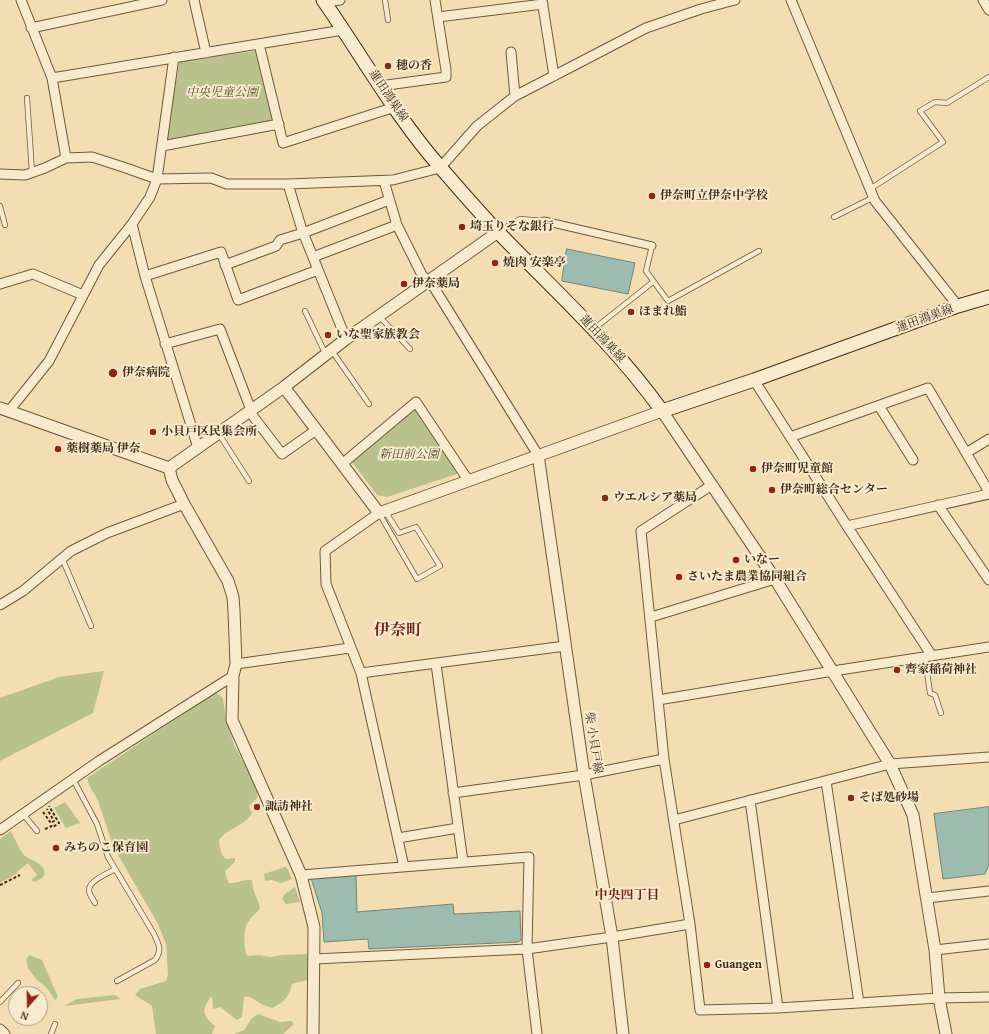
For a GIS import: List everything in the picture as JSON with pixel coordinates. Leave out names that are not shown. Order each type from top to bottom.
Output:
[{"type":"main road","name":"蓮田鴻巣線","points":[[324,1],[420,144],[498,232],[594,329],[646,388],[662,411],[754,380],[958,306],[989,297]]},
{"type":"street","points":[[21,0],[52,78],[66,158]]},
{"type":"street","points":[[31,28],[162,0]]},
{"type":"street","points":[[194,0],[206,53]]},
{"type":"street","points":[[324,1],[340,0]]},
{"type":"street","points":[[380,86],[446,77],[435,0]]},
{"type":"street","points":[[791,0],[872,193],[958,306]]},
{"type":"street","points":[[983,0],[989,10]]},
{"type":"street","points":[[0,174],[25,174],[66,158],[92,157],[157,179],[211,178],[227,184],[288,184],[393,180],[440,168],[477,126],[515,96],[646,28],[728,1]]},
{"type":"street","points":[[438,17],[542,2],[554,76]]},
{"type":"street","points":[[52,78],[343,30]]},
{"type":"street","points":[[259,44],[283,143],[395,107]]},
{"type":"street","points":[[511,52],[515,96]]},
{"type":"street","points":[[169,468],[5,409],[48,361],[99,265],[132,224],[150,197],[157,179],[174,57]]},
{"type":"street","points":[[162,146],[279,124]]},
{"type":"street","points":[[384,181],[397,225],[422,274],[429,281],[538,455]]},
{"type":"street","points":[[288,184],[303,233],[346,339]]},
{"type":"street","points":[[225,265],[276,246],[280,240],[303,233],[389,200]]},
{"type":"street","points":[[544,222],[652,246]]},
{"type":"street","points":[[132,224],[145,276],[198,448]]},
{"type":"street","points":[[313,257],[397,225]]},
{"type":"street","points":[[169,468],[218,432],[284,387],[346,339],[498,232]]},
{"type":"street","points":[[145,276],[221,252],[238,300],[318,270]]},
{"type":"street","points":[[0,284],[33,274],[83,295]]},
{"type":"street","points":[[166,344],[220,329],[250,411],[282,454],[316,430]]},
{"type":"street","points":[[754,380],[929,657]]},
{"type":"street","points":[[284,387],[342,464],[382,512]]},
{"type":"street","points":[[790,437],[928,388],[989,493],[847,526]]},
{"type":"street","points":[[342,464],[416,402],[468,480]]},
{"type":"street","points":[[879,406],[913,460]]},
{"type":"street","points":[[404,867],[361,673],[326,584],[325,550],[382,512],[662,411],[775,579],[833,671],[890,764],[913,814],[935,950],[939,998],[946,1034]]},
{"type":"street","points":[[966,453],[989,439]]},
{"type":"street","name":"柴 小貝戸線","points":[[538,455],[584,775],[612,937],[623,1034]]},
{"type":"street","points":[[169,468],[172,480],[184,504],[228,581],[234,611],[236,664],[233,676],[232,720],[301,875],[314,927],[313,1034]]},
{"type":"street","points":[[712,485],[641,531],[651,617],[664,759],[690,924],[700,1010],[778,1008],[939,998],[989,997]]},
{"type":"street","points":[[0,605],[23,591],[71,551],[107,533],[184,504]]},
{"type":"street","points":[[938,505],[989,580]]},
{"type":"street","points":[[651,617],[775,579]]},
{"type":"street","points":[[361,673],[565,646]]},
{"type":"street","points":[[658,700],[989,647]]},
{"type":"street","points":[[236,664],[350,648]]},
{"type":"street","points":[[436,664],[463,862]]},
{"type":"street","points":[[0,830],[26,817],[73,779],[99,761],[233,676]]},
{"type":"street","points":[[674,820],[890,764],[989,757]]},
{"type":"street","points":[[453,793],[584,775],[664,759]]},
{"type":"street","points":[[826,781],[859,1003]]},
{"type":"street","points":[[750,800],[778,1008]]},
{"type":"street","points":[[398,838],[458,828]]},
{"type":"street","points":[[301,875],[529,857],[527,949],[537,1034]]},
{"type":"street","points":[[927,898],[989,891]]},
{"type":"street","points":[[314,959],[527,949],[690,924]]},
{"type":"street","points":[[935,950],[989,944]]},
{"type":"street","points":[[0,1029],[5,1034]]},
{"type":"lane","points":[[385,0],[388,20]]},
{"type":"lane","points":[[834,217],[872,193],[943,142],[920,111],[935,102],[947,103],[989,77]]},
{"type":"lane","points":[[27,98],[32,172]]},
{"type":"lane","points":[[0,206],[5,225]]},
{"type":"lane","points":[[498,232],[520,219],[544,222]]},
{"type":"lane","points":[[652,246],[646,271],[668,302],[759,251]]},
{"type":"lane","points":[[594,329],[653,282]]},
{"type":"lane","points":[[305,311],[329,352],[369,404]]},
{"type":"lane","points":[[379,316],[410,349]]},
{"type":"lane","points":[[218,432],[249,481]]},
{"type":"lane","points":[[382,512],[399,533],[416,527],[440,566],[417,580],[382,512]]},
{"type":"lane","points":[[62,558],[91,626]]},
{"type":"lane","points":[[929,657],[930,693],[935,695],[940,713]]},
{"type":"lane","points":[[73,779],[97,824],[108,857],[154,934],[159,946],[159,954],[155,960],[117,981]]},
{"type":"lane","points":[[26,817],[37,831]]},
{"type":"lane","points":[[95,903],[89,889],[91,883],[115,870]]},
{"type":"lane","points":[[0,1002],[18,983]]},
{"type":"lane","points":[[51,1034],[55,1024]]},
{"type":"path","points":[[26,817],[44,811],[51,823],[54,822],[46,808],[49,806],[60,823],[53,827],[50,826],[40,832],[37,831]]},
{"type":"path","points":[[0,885],[20,875]]},
{"type":"green space","name":"中央児童公園","points":[[255,51],[273,123],[167,140],[179,62]]},
{"type":"green space","name":"新田前公園","points":[[414,409],[417,409],[457,471],[457,474],[387,497],[377,495],[352,462],[353,458]]},
{"type":"green space","points":[[104,671],[93,713],[0,761],[0,698],[59,677]]},
{"type":"green space","points":[[215,693],[220,695],[223,699],[226,718],[234,745],[257,786],[257,798],[249,806],[252,813],[249,818],[226,833],[219,840],[224,857],[226,859],[235,858],[235,862],[225,871],[229,883],[252,880],[253,888],[260,908],[246,927],[244,940],[247,956],[259,955],[270,957],[308,954],[310,966],[307,972],[307,980],[292,984],[285,999],[272,1008],[263,1005],[250,997],[244,997],[242,1017],[237,1020],[220,1007],[213,1009],[212,996],[206,1005],[204,1012],[205,1016],[215,1026],[212,1034],[156,1034],[152,1006],[135,995],[140,989],[166,981],[168,975],[166,944],[158,924],[114,848],[97,798],[90,787],[87,778]]},
{"type":"green space","points":[[65,802],[80,823],[66,828],[54,808]]},
{"type":"green space","points":[[11,831],[23,854],[43,867],[45,874],[41,879],[34,882],[31,880],[37,875],[28,863],[17,872],[18,873],[0,883],[0,839]]},
{"type":"green space","points":[[285,867],[287,868],[292,879],[281,883],[272,880],[265,881],[264,874]]},
{"type":"green space","points":[[295,887],[300,902],[286,904],[282,899],[284,895]]},
{"type":"green space","points":[[29,955],[42,960],[58,997],[55,1000],[48,990],[48,986],[45,986],[36,979],[28,968],[26,960]]},
{"type":"green space","points":[[115,995],[121,999],[64,1006],[77,999]]},
{"type":"green space","points":[[258,1014],[280,1022],[291,1021],[294,1024],[283,1034],[234,1034],[244,1030],[252,1018]]},
{"type":"shaded area","points":[[567,249],[635,263],[628,294],[562,281]]},
{"type":"shaded area","points":[[989,807],[989,865],[985,874],[943,879],[934,814]]},
{"type":"shaded area","points":[[356,875],[357,912],[453,904],[454,914],[520,911],[521,940],[518,942],[369,949],[368,939],[324,942],[322,913],[311,878]]},
{"type":"place","name":"穂の香","points":[[388,66]]},
{"type":"place","name":"伊奈町立伊奈中学校","points":[[652,196]]},
{"type":"place","name":"埼玉りそな銀行","points":[[462,227]]},
{"type":"place","name":"焼肉 安楽亭","points":[[495,263]]},
{"type":"place","name":"伊奈薬局","points":[[404,284]]},
{"type":"place","name":"ほまれ鮨","points":[[631,312]]},
{"type":"place","name":"いな聖家族教会","points":[[328,335]]},
{"type":"place","name":"伊奈病院","points":[[113,373]]},
{"type":"place","name":"小貝戸区民集会所","points":[[153,432]]},
{"type":"place","name":"薬樹薬局 伊奈","points":[[58,449]]},
{"type":"place","name":"伊奈町児童館","points":[[753,469]]},
{"type":"place","name":"伊奈町総合センター","points":[[772,490]]},
{"type":"place","name":"ウエルシア薬局","points":[[605,498]]},
{"type":"place","name":"いなー","points":[[736,560]]},
{"type":"place","name":"さいたま農業協同組合","points":[[679,577]]},
{"type":"place","name":"齊家稲荷神社","points":[[897,670]]},
{"type":"place","name":"そば処砂場","points":[[851,798]]},
{"type":"place","name":"諏訪神社","points":[[257,807]]},
{"type":"place","name":"みちのこ保育園","points":[[56,848]]},
{"type":"place","name":"Guangen","points":[[707,965]]},
{"type":"district","name":"伊奈町","points":[[398,631]]},
{"type":"district","name":"中央四丁目","points":[[627,896]]}]
